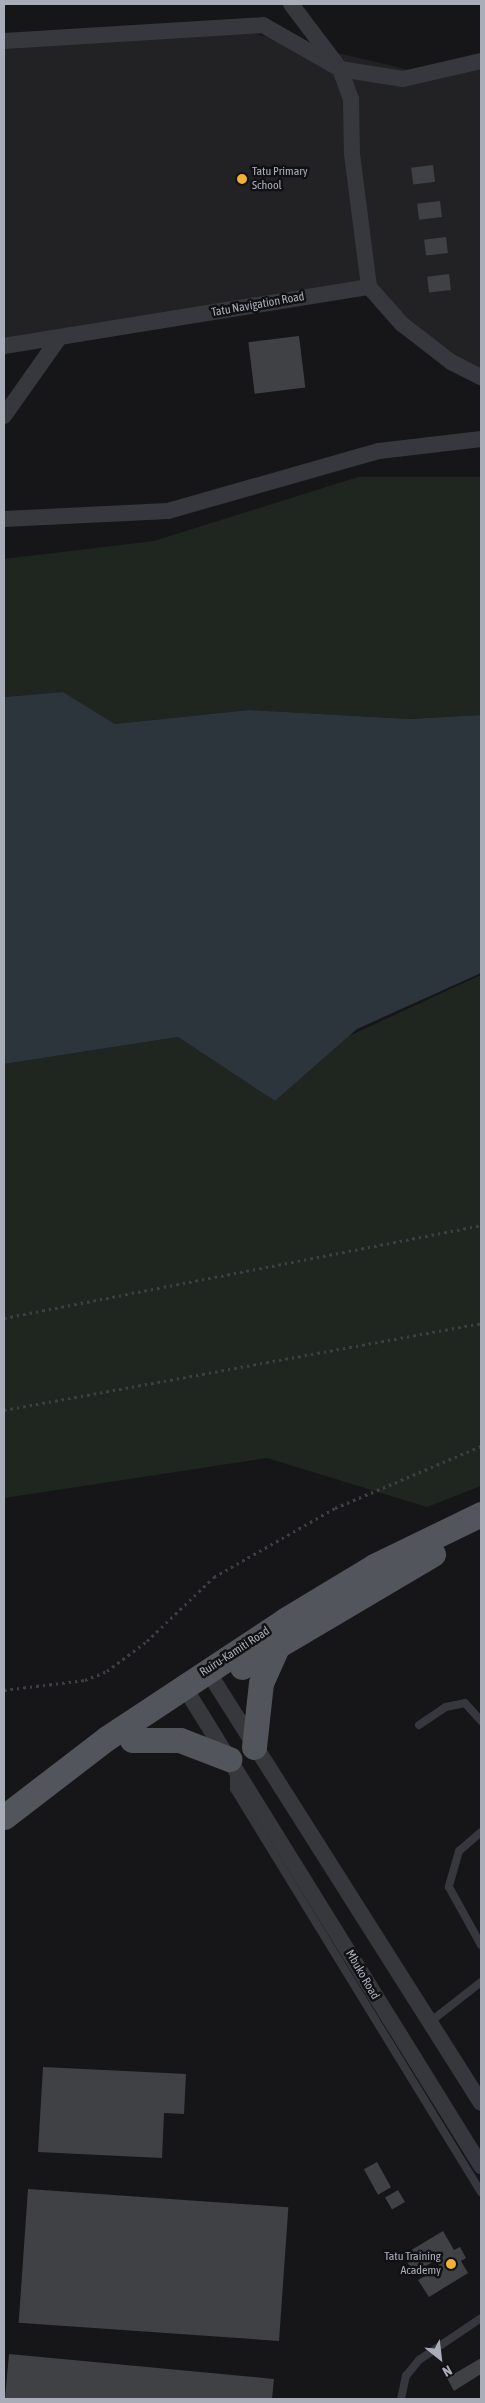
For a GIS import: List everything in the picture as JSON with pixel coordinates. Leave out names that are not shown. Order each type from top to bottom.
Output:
[{"type":"main road","name":"Ruiru-Kamiti Road","points":[[4,1826],[188,1692],[374,1566],[481,1514]]},
{"type":"main road","name":"Ruiru-Kamiti Road","points":[[211,1677],[278,1645],[481,1527]]},
{"type":"main road","points":[[254,1747],[261,1683],[278,1645]]},
{"type":"main road","name":"Ruiru-Kamiti Road","points":[[4,1826],[132,1740],[188,1692]]},
{"type":"main road","points":[[132,1740],[180,1740],[232,1763]]},
{"type":"street","points":[[291,4],[340,69],[351,99],[352,154],[369,287],[402,324],[451,362],[481,377]]},
{"type":"street","points":[[4,41],[263,25],[340,69],[410,79],[481,61]]},
{"type":"street","name":"Tatu Navigation Road","points":[[4,346],[369,287]]},
{"type":"street","points":[[4,416],[59,338]]},
{"type":"street","points":[[4,519],[168,511],[379,451],[481,439]]},
{"type":"street","points":[[211,1677],[481,2103]]},
{"type":"street","points":[[188,1692],[481,2166]]},
{"type":"street","points":[[245,1784],[269,1769]]},
{"type":"lane","points":[[419,1725],[446,1707],[465,1703],[481,1720]]},
{"type":"lane","name":"Mbuko Road","points":[[232,1763],[234,1789],[481,2192]]},
{"type":"lane","points":[[481,1832],[459,1851],[449,1873],[449,1887],[481,1946]]},
{"type":"lane","points":[[472,1930],[481,1927]]},
{"type":"lane","points":[[430,2022],[481,1982]]},
{"type":"lane","points":[[401,2399],[406,2376],[419,2360],[481,2318]]},
{"type":"path","points":[[4,1318],[481,1225]]},
{"type":"path","points":[[4,1410],[481,1323]]},
{"type":"path","points":[[4,1690],[85,1680],[107,1671],[147,1641],[214,1577],[335,1508],[481,1446]]},
{"type":"shaded area","name":"Tatu Primary School","points":[[248,32],[410,70],[481,54],[481,377],[369,287],[4,352],[4,41]]},
{"type":"shaded area","points":[[358,477],[481,477],[481,715],[410,719],[249,710],[115,724],[63,692],[4,697],[4,559],[154,541]]},
{"type":"shaded area","points":[[63,692],[115,724],[249,710],[410,719],[481,715],[481,973],[357,1029],[275,1101],[178,1037],[4,1064],[4,697]]},
{"type":"shaded area","points":[[481,975],[481,1486],[427,1507],[267,1458],[4,1498],[4,1064],[178,1037],[275,1101],[349,1036]]},
{"type":"building","points":[[433,165],[435,182],[413,185],[411,168]]},
{"type":"building","points":[[440,201],[442,217],[419,220],[417,204]]},
{"type":"building","points":[[446,237],[448,253],[426,256],[424,240]]},
{"type":"building","points":[[449,274],[451,290],[429,293],[427,277]]},
{"type":"building","points":[[299,336],[305,388],[255,394],[248,342]]},
{"type":"building","points":[[43,2067],[186,2074],[184,2114],[164,2113],[162,2158],[38,2152]]},
{"type":"building","points":[[377,2162],[391,2187],[378,2195],[364,2169]]},
{"type":"building","points":[[28,2189],[288,2207],[279,2341],[19,2323]]},
{"type":"building","points":[[398,2190],[405,2202],[392,2210],[385,2198]]},
{"type":"building","name":"Tatu Training Academy","points":[[443,2231],[454,2250],[460,2247],[466,2258],[461,2261],[468,2273],[429,2297],[418,2280],[440,2267],[436,2260],[414,2273],[403,2255]]},
{"type":"building","points":[[9,2354],[274,2379],[272,2399],[5,2399]]},
{"type":"building","points":[[481,2358],[481,2374],[454,2391],[447,2378]]},
{"type":"place","name":"Tatu Primary School","points":[[242,179]]},
{"type":"place","name":"Tatu Training Academy","points":[[451,2264]]}]
